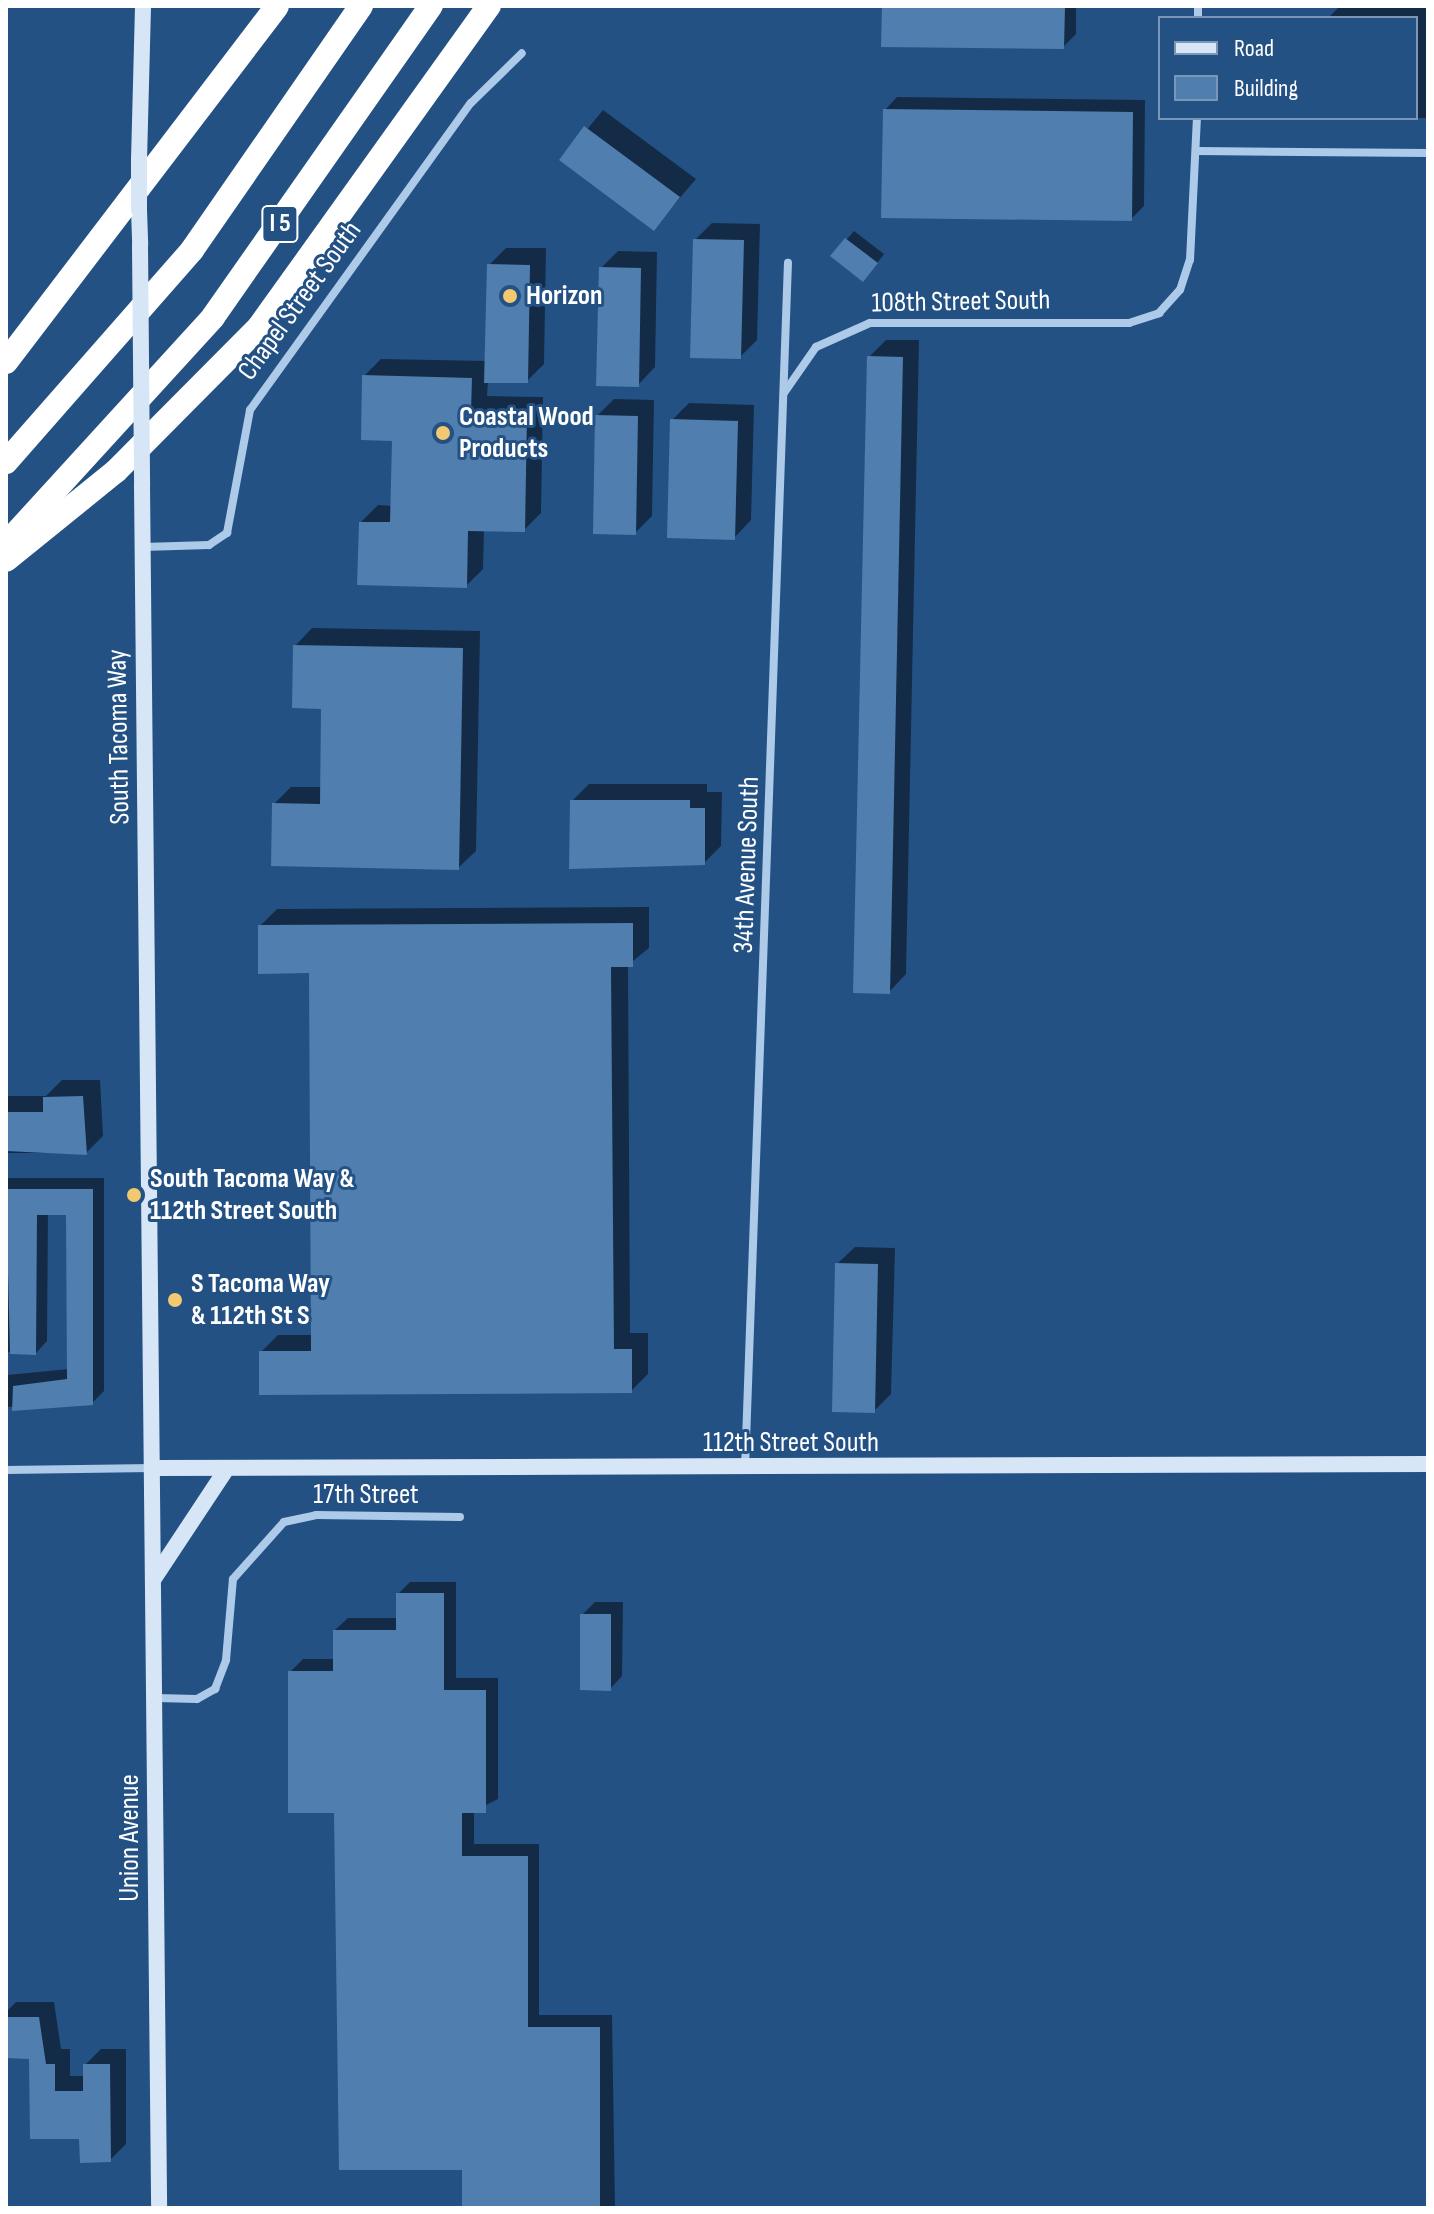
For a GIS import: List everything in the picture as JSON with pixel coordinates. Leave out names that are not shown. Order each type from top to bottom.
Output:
[{"type":"highway","points":[[6,362],[276,6]]},
{"type":"highway","name":"I 5","points":[[6,462],[192,250],[361,6]]},
{"type":"highway","name":"I 5","points":[[6,544],[213,317],[431,6]]},
{"type":"highway","points":[[6,560],[116,471],[259,327],[489,6]]},
{"type":"street","name":"South Tacoma Way","points":[[143,6],[139,210],[154,1468]]},
{"type":"street","name":"Chapel Street South","points":[[142,547],[209,545],[227,533],[250,410],[471,103],[522,53]]},
{"type":"street","points":[[1197,120],[1197,151],[1428,153]]},
{"type":"street","name":"108th Street South","points":[[781,405],[808,354],[856,326],[904,319],[1129,323],[1175,299],[1192,246],[1197,151]]},
{"type":"street","name":"34th Avenue South","points":[[745,1469],[788,263]]},
{"type":"street","name":"112th Street South","points":[[154,1468],[745,1469],[1428,1464]]},
{"type":"street","points":[[6,1470],[154,1468]]},
{"type":"street","name":"Union Avenue","points":[[154,1468],[159,2208]]},
{"type":"street","points":[[153,1582],[227,1468]]},
{"type":"street","name":"17th Street","points":[[156,1698],[197,1699],[215,1689],[226,1660],[233,1579],[284,1522],[316,1515],[460,1517]]},
{"type":"building","points":[[882,6],[1065,6],[1064,49],[881,47]]},
{"type":"building","points":[[883,109],[1133,112],[1132,221],[881,218]]},
{"type":"building","points":[[584,126],[680,197],[654,231],[559,160]]},
{"type":"building","points":[[845,238],[878,263],[863,282],[830,256]]},
{"type":"building","points":[[693,239],[744,240],[741,359],[690,358]]},
{"type":"building","points":[[487,264],[530,265],[528,383],[484,383]]},
{"type":"building","points":[[599,267],[641,268],[639,387],[596,386]]},
{"type":"building","points":[[867,356],[903,357],[890,994],[853,993]]},
{"type":"building","points":[[362,375],[472,378],[471,412],[527,414],[525,532],[468,531],[467,588],[357,585],[359,522],[390,522],[392,441],[361,440]]},
{"type":"building","points":[[595,415],[638,416],[636,535],[593,534]]},
{"type":"building","points":[[670,419],[738,421],[735,540],[667,538]]},
{"type":"building","points":[[293,645],[463,648],[459,870],[271,866],[272,803],[320,804],[321,709],[292,708]]},
{"type":"building","points":[[570,800],[690,800],[690,808],[705,808],[705,865],[569,869]]},
{"type":"building","points":[[633,923],[633,967],[611,967],[614,1349],[632,1349],[632,1393],[259,1395],[259,1351],[311,1351],[309,973],[258,974],[258,925]]},
{"type":"building","points":[[83,1096],[87,1155],[6,1151],[6,1112],[43,1112],[43,1097]]},
{"type":"building","points":[[6,1189],[93,1189],[93,1405],[12,1411],[13,1386],[67,1379],[66,1215],[37,1215],[36,1355],[10,1354]]},
{"type":"building","points":[[835,1263],[878,1264],[875,1413],[832,1412]]},
{"type":"building","points":[[396,1593],[444,1593],[444,1690],[486,1690],[486,1813],[462,1813],[462,1856],[528,1856],[528,2027],[600,2027],[600,2208],[462,2208],[462,2170],[339,2170],[334,1813],[288,1813],[288,1671],[333,1671],[333,1630],[396,1630]]},
{"type":"building","points":[[580,1614],[611,1614],[611,1691],[580,1690]]},
{"type":"building","points":[[6,2017],[39,2017],[46,2064],[55,2064],[55,2091],[83,2091],[83,2064],[110,2064],[111,2162],[80,2163],[79,2139],[30,2139],[29,2059],[6,2058]]},
{"type":"place","name":"Horizon","points":[[510,296]]},
{"type":"place","name":"Coastal Wood Products","points":[[443,433]]},
{"type":"place","name":"South Tacoma Way & 112th Street South","points":[[134,1195]]},
{"type":"place","name":"S Tacoma Way & 112th St S","points":[[175,1300]]}]
